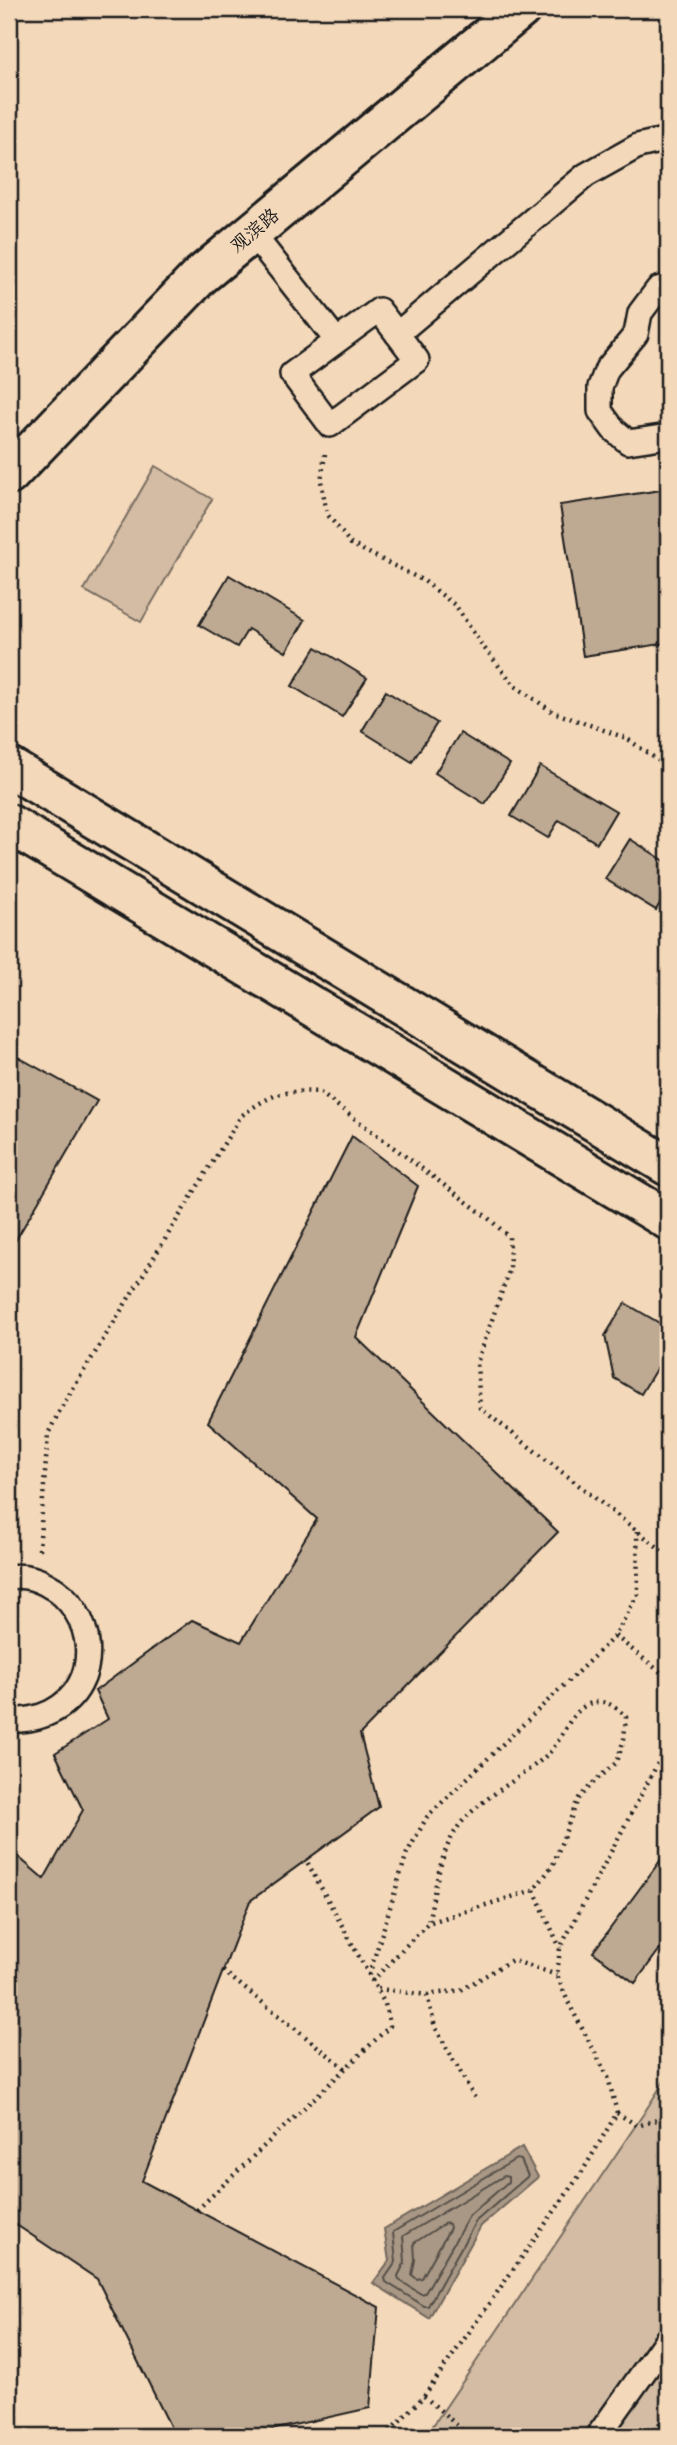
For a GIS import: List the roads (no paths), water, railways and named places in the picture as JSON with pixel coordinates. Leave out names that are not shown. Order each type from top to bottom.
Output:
[{"type":"street","name":"观滨路","points":[[9,475],[200,276],[521,9]]},
{"type":"street","points":[[9,767],[668,1166]]},
{"type":"street","points":[[9,824],[668,1220]]},
{"type":"lane","points":[[397,334],[586,175],[638,146],[668,139]]},
{"type":"lane","points":[[253,233],[337,341]]},
{"type":"lane","points":[[668,286],[658,289],[640,313],[636,334],[607,369],[600,387],[600,411],[613,429],[628,442],[668,436]]},
{"type":"lane","points":[[379,310],[416,360],[330,425],[292,374],[337,341],[379,310]]},
{"type":"lane","points":[[9,1577],[37,1580],[57,1590],[74,1606],[85,1626],[88,1649],[84,1673],[72,1695],[53,1711],[31,1720],[9,1721]]},
{"type":"lane","points":[[598,2436],[668,2337]]},
{"type":"water","points":[[522,2147],[538,2177],[481,2226],[429,2318],[373,2283],[389,2261],[384,2229]]}]
